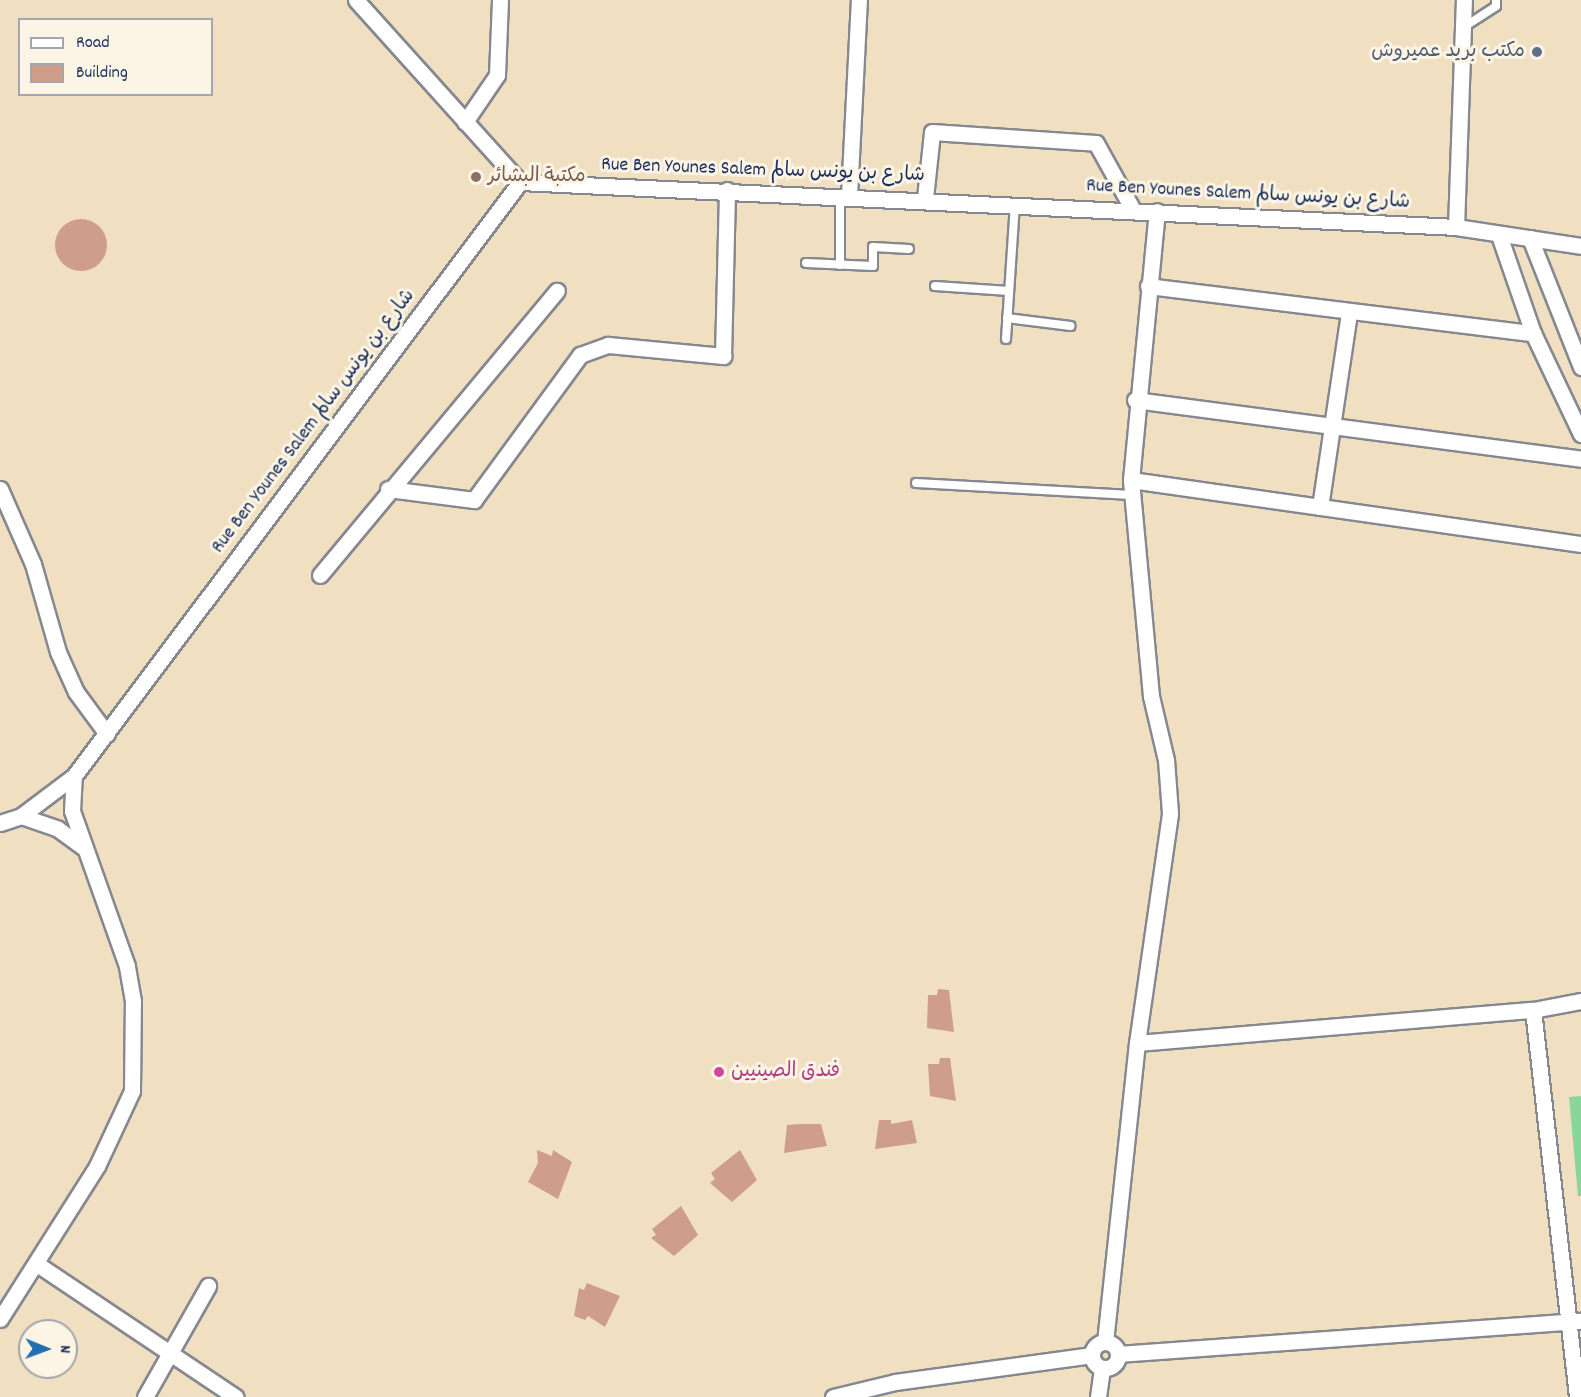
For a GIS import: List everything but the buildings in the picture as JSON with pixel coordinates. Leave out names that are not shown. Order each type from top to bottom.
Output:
[{"type":"street","points":[[356,0],[520,182]]},
{"type":"street","points":[[465,122],[497,75],[500,0]]},
{"type":"street","points":[[844,196],[859,0]]},
{"type":"street","points":[[1456,227],[1464,0]]},
{"type":"street","points":[[925,198],[932,132],[1096,142],[1133,210]]},
{"type":"street","name":"Rue Ben Younes Salem شارع بن يونس سالم","points":[[0,823],[21,816],[74,776],[520,182],[925,198],[1456,227],[1581,246]]},
{"type":"street","points":[[388,489],[474,500],[580,356],[608,345],[723,356],[727,190]]},
{"type":"street","points":[[833,1397],[895,1382],[1092,1355],[1105,1342],[1137,1043],[1170,813],[1166,760],[1151,696],[1131,488],[1135,400],[1157,211]]},
{"type":"street","points":[[1499,235],[1533,333],[1581,434]]},
{"type":"street","points":[[1530,238],[1581,367]]},
{"type":"street","points":[[1148,286],[1533,333]]},
{"type":"street","points":[[320,575],[388,489],[557,291]]},
{"type":"street","points":[[1320,507],[1349,312]]},
{"type":"street","points":[[1135,400],[1581,459]]},
{"type":"street","points":[[1131,488],[1320,507],[1581,544]]},
{"type":"street","points":[[0,489],[33,564],[58,652],[76,692],[107,734]]},
{"type":"street","points":[[0,1319],[37,1264],[117,1129],[132,1091],[136,1052],[127,966],[72,811],[74,776]]},
{"type":"street","points":[[21,816],[58,829],[83,847]]},
{"type":"street","points":[[1137,1043],[1533,1010],[1581,1001]]},
{"type":"street","points":[[1533,1010],[1575,1321],[1577,1397]]},
{"type":"street","points":[[37,1264],[172,1349],[236,1397]]},
{"type":"street","points":[[145,1397],[208,1286]]},
{"type":"street","points":[[1105,1342],[1118,1354],[1575,1321]]},
{"type":"street","points":[[1102,1368],[1114,1365],[1118,1354]]},
{"type":"street","points":[[1092,1355],[1102,1368],[1098,1397]]},
{"type":"lane","points":[[1463,28],[1496,6],[1496,0]]},
{"type":"lane","points":[[840,265],[844,196]]},
{"type":"lane","points":[[1006,339],[1015,204]]},
{"type":"lane","points":[[806,263],[873,266],[873,247],[909,249]]},
{"type":"lane","points":[[935,286],[1009,291]]},
{"type":"lane","points":[[1007,318],[1070,326]]},
{"type":"lane","points":[[916,483],[1131,488]]},
{"type":"green space","points":[[1581,1096],[1581,1196],[1578,1196],[1569,1097]]},
{"type":"place","name":"مكتب بريد عميروش","points":[[1537,52]]},
{"type":"place","name":"مكتبة البشائر","points":[[476,177]]},
{"type":"place","name":"فندق الصينيين","points":[[719,1072]]}]
